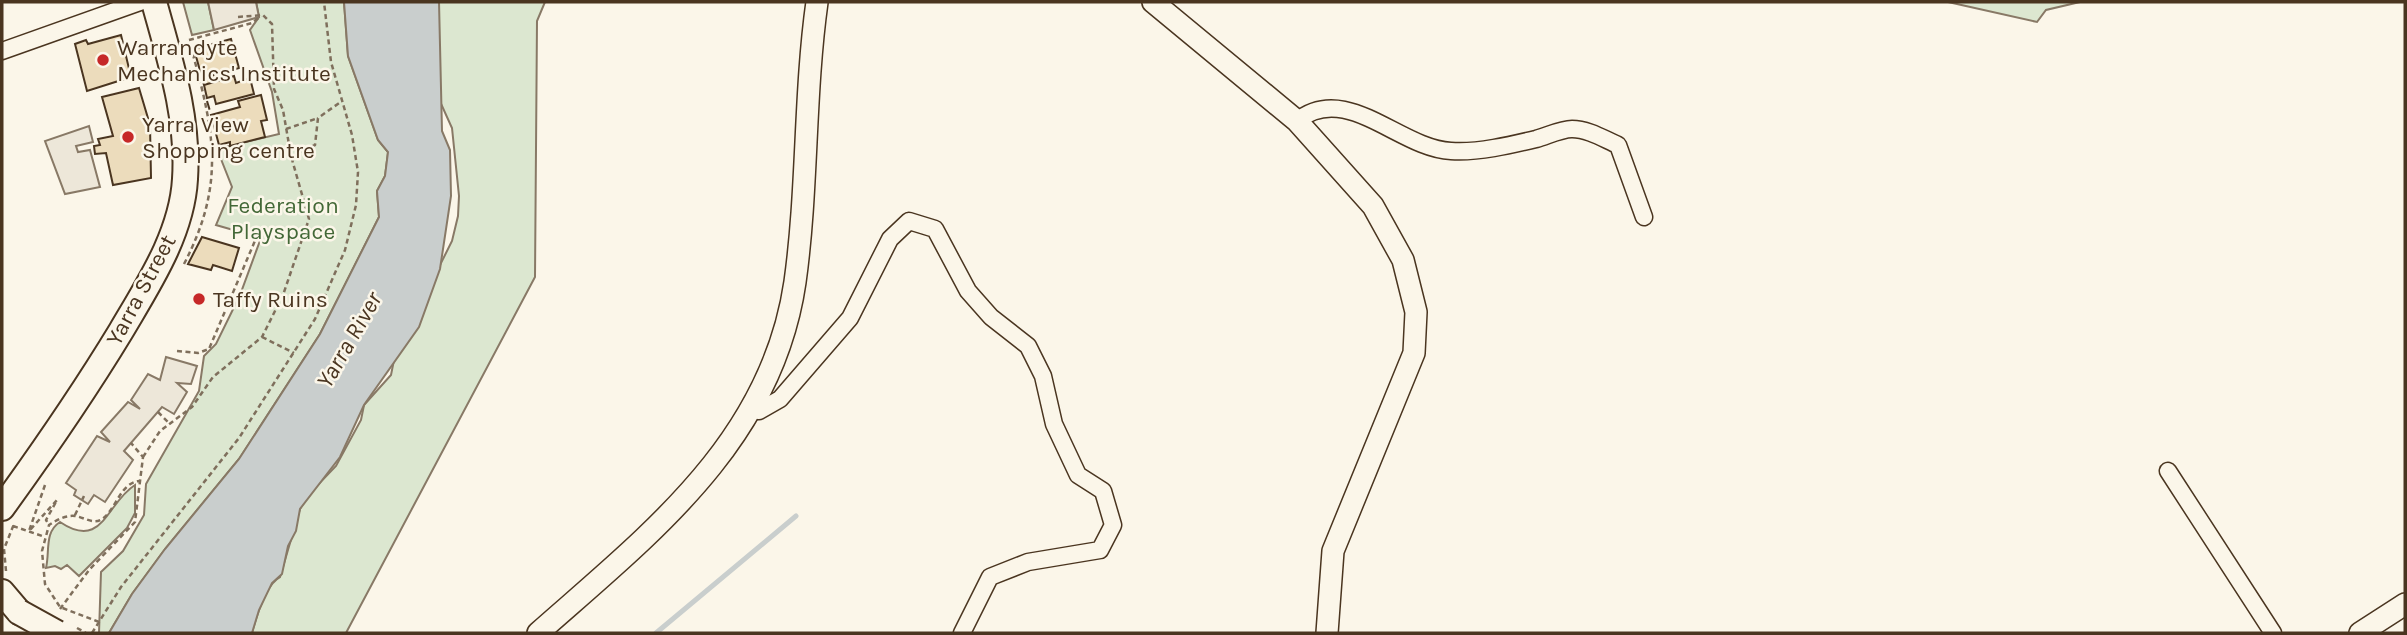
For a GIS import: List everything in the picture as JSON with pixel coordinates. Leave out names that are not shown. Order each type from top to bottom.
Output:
[{"type":"main road","name":"Yarra Street","points":[[7,517],[139,302],[179,214],[186,182],[186,127],[154,2]]},
{"type":"main road","points":[[538,633],[692,493],[752,409],[781,342],[795,284],[805,179],[811,48],[817,2]]},
{"type":"main road","points":[[1153,2],[1297,121],[1373,206],[1404,260],[1416,312],[1414,352],[1402,388],[1333,551],[1327,633]]},
{"type":"main road","points":[[2,592],[10,612],[57,625]]},
{"type":"main road","points":[[2360,633],[2405,604]]},
{"type":"street","points":[[2,51],[140,2]]},
{"type":"street","points":[[1297,121],[1318,108],[1332,108],[1368,117],[1402,136],[1450,152],[1521,142],[1572,129],[1593,134],[1618,145],[1644,217]]},
{"type":"street","points":[[752,409],[760,411],[780,400],[850,318],[890,239],[909,221],[935,229],[968,291],[991,317],[1028,346],[1044,376],[1054,424],[1079,475],[1103,491],[1113,525],[1100,550],[1028,562],[990,577],[962,633]]},
{"type":"street","points":[[2168,471],[2273,633]]},
{"type":"path","points":[[92,633],[121,587],[239,438],[315,319],[345,250],[356,205],[358,172],[331,62],[324,2]]},
{"type":"path","points":[[57,625],[60,607],[89,570],[135,522],[143,457],[160,431],[192,407],[212,377],[261,337],[298,258],[309,219],[274,89],[272,24],[262,15],[238,17]]},
{"type":"path","points":[[189,40],[252,23],[262,15]]},
{"type":"path","points":[[286,129],[318,118],[342,101]]},
{"type":"path","points":[[291,156],[315,145],[318,118]]},
{"type":"path","points":[[177,351],[198,353],[209,349],[257,236]]},
{"type":"path","points":[[261,337],[294,353]]},
{"type":"path","points":[[158,412],[170,424]]},
{"type":"path","points":[[131,443],[143,457]]},
{"type":"path","points":[[29,531],[47,481]]},
{"type":"path","points":[[49,525],[63,517],[75,516],[93,522],[102,519],[124,490],[133,481],[139,481]]},
{"type":"path","points":[[75,516],[84,496]]},
{"type":"path","points":[[29,531],[57,500],[46,520],[49,525],[42,575],[60,607],[99,622]]},
{"type":"path","points":[[7,517],[29,531],[46,537]]},
{"type":"green space","points":[[183,2],[208,2],[214,30],[192,35]]},
{"type":"green space","name":"Federation Playspace","points":[[256,2],[344,2],[348,56],[378,140],[388,152],[385,176],[377,191],[379,217],[320,334],[239,459],[165,549],[132,594],[109,633],[99,633],[101,572],[123,551],[144,515],[146,484],[199,391],[204,356],[216,344],[240,295],[261,238],[216,225],[232,187],[217,149],[279,134],[272,92],[250,30],[259,17]]},
{"type":"green space","points":[[432,2],[545,2],[537,21],[535,277],[346,633],[252,633],[266,594],[280,577],[300,509],[309,494],[336,466],[361,420],[364,405],[391,375],[395,355],[452,241],[459,196],[452,128],[433,86]]},
{"type":"green space","points":[[1948,2],[2080,2],[2046,10],[2037,22]]},
{"type":"green space","points":[[135,485],[135,513],[127,528],[79,576],[67,565],[61,569],[55,566],[46,568],[50,537],[55,526],[60,522],[74,529],[86,531],[95,528]]},
{"type":"shaded area","points":[[208,2],[256,2],[259,17],[214,30]]},
{"type":"shaded area","points":[[89,126],[93,142],[76,146],[78,152],[90,150],[100,187],[65,194],[45,141]]},
{"type":"shaded area","points":[[166,357],[197,366],[191,384],[177,383],[187,392],[174,414],[162,407],[124,451],[133,460],[105,502],[94,495],[88,504],[74,495],[76,490],[66,483],[97,436],[110,442],[101,432],[128,402],[140,409],[131,400],[148,374],[160,380]]},
{"type":"water","name":"Yarra River","points":[[344,2],[439,2],[442,131],[450,150],[451,196],[440,269],[419,327],[364,405],[340,457],[300,509],[282,574],[272,583],[252,633],[109,633],[132,594],[165,549],[239,459],[320,334],[379,217],[377,191],[385,176],[388,152],[378,140],[348,56]]},
{"type":"building","name":"Warrandyte Mechanics' Institute","points":[[121,35],[131,77],[87,91],[75,44],[86,40],[88,44]]},
{"type":"building","points":[[231,39],[239,68],[202,78],[194,49]]},
{"type":"building","points":[[219,74],[221,80],[204,85],[202,78]]},
{"type":"building","points":[[234,76],[236,83],[250,78],[254,94],[216,104],[214,96],[207,98],[204,85]]},
{"type":"building","name":"Yarra View Shopping centre","points":[[139,88],[150,125],[151,178],[113,185],[106,153],[95,154],[94,146],[100,145],[98,139],[113,136],[102,97]]},
{"type":"building","points":[[261,95],[267,120],[261,121],[265,137],[230,146],[230,142],[219,145],[211,115],[240,107],[238,101]]},
{"type":"building","points":[[202,237],[239,248],[232,271],[213,265],[211,270],[188,264]]},
{"type":"waterway","points":[[656,633],[796,516]]},
{"type":"fence","points":[[207,101],[210,111]]},
{"type":"place","name":"Warrandyte Mechanics' Institute","points":[[103,60]]},
{"type":"place","name":"Yarra View Shopping centre","points":[[128,137]]},
{"type":"place","name":"Taffy Ruins","points":[[199,299]]}]
